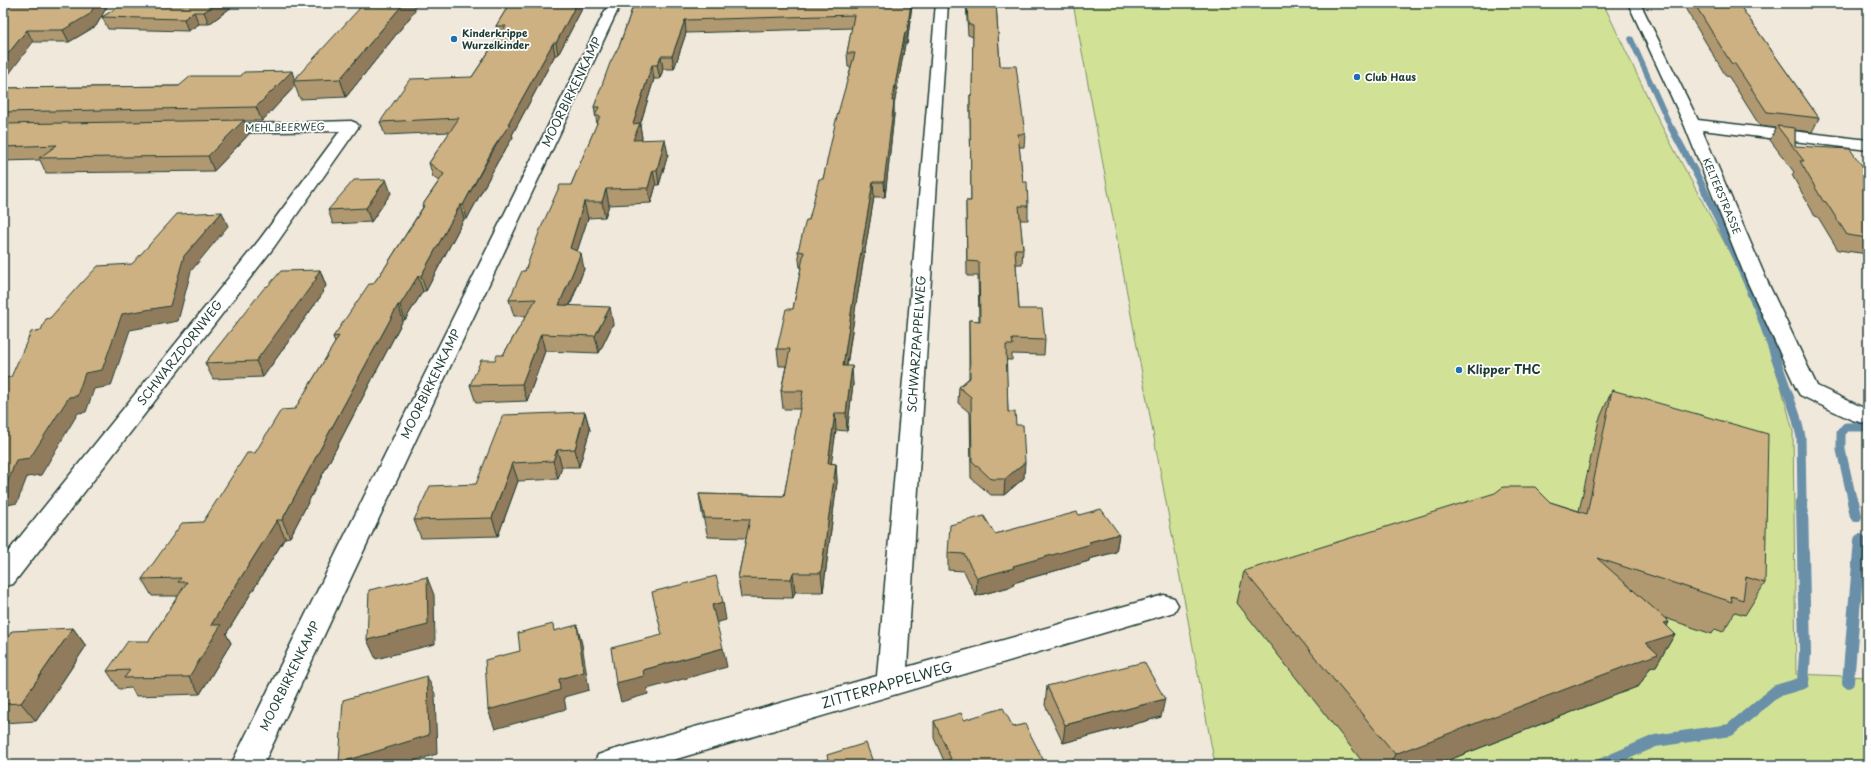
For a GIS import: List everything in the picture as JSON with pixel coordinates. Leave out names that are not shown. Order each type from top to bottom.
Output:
[{"type":"street","name":"MOORBIRKENKAMP","points":[[247,765],[615,3]]},
{"type":"street","name":"SCHWARZPAPPELWEG","points":[[892,684],[942,3]]},
{"type":"street","name":"KELTERSTRASSE","points":[[1634,3],[1692,124],[1757,281],[1808,390],[1860,415],[1868,417]]},
{"type":"street","points":[[1692,124],[1868,145]]},
{"type":"street","name":"MEHLBEERWEG","points":[[201,129],[351,126]]},
{"type":"street","name":"SCHWARZDORNWEG","points":[[3,577],[267,243],[351,126]]},
{"type":"street","name":"ZITTERPAPPELWEG","points":[[609,765],[1164,605]]},
{"type":"green space","name":"Klipper THC","points":[[1073,3],[1603,3],[1661,125],[1761,310],[1793,431],[1796,674],[1868,677],[1868,765],[1215,765]]},
{"type":"building","points":[[3,3],[96,3],[90,14],[63,30],[27,30],[3,60]]},
{"type":"building","points":[[125,3],[217,3],[204,12],[194,12],[184,19],[102,17]]},
{"type":"building","points":[[360,3],[404,3],[340,79],[293,81],[359,9]]},
{"type":"building","points":[[510,3],[577,3],[556,43],[553,43],[508,124],[510,124],[494,147],[463,205],[460,205],[421,276],[418,276],[400,305],[398,305],[282,520],[277,520],[211,625],[221,625],[189,677],[124,678],[130,670],[107,671],[128,641],[149,641],[187,582],[178,582],[181,578],[142,579],[182,523],[203,522],[247,453],[255,453],[281,410],[295,409],[339,336],[333,337],[369,284],[373,284],[386,266],[424,206],[422,206],[444,174],[429,163],[459,118],[380,122],[410,79],[472,77],[506,26],[496,26]]},
{"type":"building","points":[[634,3],[911,3],[907,32],[905,32],[892,101],[894,101],[884,182],[873,182],[855,287],[843,366],[852,366],[846,413],[835,413],[828,463],[836,464],[821,573],[793,573],[791,579],[738,578],[750,519],[705,518],[699,494],[784,496],[803,391],[781,391],[790,349],[777,349],[786,309],[793,309],[804,252],[798,251],[806,220],[809,220],[819,179],[823,179],[836,120],[855,53],[847,53],[854,15],[685,20],[672,56],[661,56],[657,65],[652,65],[633,124],[640,123],[633,140],[665,139],[657,170],[653,170],[648,188],[606,189],[602,202],[584,202],[570,248],[581,253],[559,305],[610,307],[595,336],[541,334],[522,384],[470,385],[481,360],[495,360],[497,355],[503,355],[536,299],[509,300],[522,271],[525,271],[540,230],[560,185],[571,185],[600,116],[595,116],[599,107],[594,107],[610,63],[620,44]]},
{"type":"building","points":[[967,3],[996,3],[1000,66],[1016,66],[1025,134],[1018,134],[1023,182],[1027,182],[1028,206],[1019,206],[1023,249],[1015,249],[1019,309],[1042,309],[1045,340],[1012,339],[1013,345],[1006,345],[1008,412],[1015,412],[1016,425],[1023,425],[1025,462],[1005,479],[991,479],[972,461],[971,397],[959,387],[970,378],[969,320],[980,321],[979,262],[967,261],[966,201],[971,201],[970,95],[972,95],[973,26],[968,24]]},
{"type":"building","points":[[1694,3],[1738,3],[1819,118],[1767,112],[1735,64],[1731,63]]},
{"type":"building","points":[[292,71],[256,107],[3,112],[3,88],[179,86],[191,76],[241,76],[244,72]]},
{"type":"building","points":[[244,120],[208,156],[39,158],[57,145],[3,147],[3,124]]},
{"type":"building","points":[[1777,126],[1795,128],[1795,146],[1850,149],[1868,174],[1868,238],[1847,235],[1826,202],[1823,201],[1800,161],[1804,161]]},
{"type":"building","points":[[386,179],[366,208],[328,210],[354,180]]},
{"type":"building","points":[[222,212],[184,256],[170,306],[122,314],[102,370],[85,373],[77,396],[69,397],[30,458],[16,460],[6,487],[3,487],[3,378],[11,377],[31,332],[41,330],[46,319],[50,318],[98,266],[132,264],[177,214]]},
{"type":"building","points":[[320,270],[315,278],[317,278],[256,361],[205,363],[265,287],[268,286],[281,271]]},
{"type":"building","points":[[1612,390],[1768,434],[1765,583],[1746,577],[1743,600],[1731,596],[1732,602],[1597,558],[1669,622],[1664,623],[1675,634],[1646,643],[1658,654],[1395,754],[1244,571],[1495,493],[1503,487],[1535,487],[1550,502],[1587,514]]},
{"type":"building","points":[[585,412],[575,449],[557,450],[553,461],[512,463],[492,518],[414,520],[430,486],[476,484],[503,415]]},
{"type":"building","points":[[1101,509],[1119,534],[1089,542],[1091,544],[1013,566],[1014,568],[977,578],[964,554],[948,553],[950,525],[984,516],[995,534],[1077,512],[1079,515]]},
{"type":"building","points":[[716,576],[723,602],[712,605],[723,648],[643,670],[644,676],[616,683],[611,648],[662,635],[652,592]]},
{"type":"building","points":[[427,577],[428,625],[367,640],[369,590]]},
{"type":"building","points":[[553,624],[554,631],[577,625],[584,672],[559,679],[560,690],[488,710],[485,660],[520,651],[518,633]]},
{"type":"building","points":[[73,628],[21,703],[3,704],[3,644],[12,631]]},
{"type":"building","points":[[1144,662],[1165,699],[1065,725],[1047,686]]},
{"type":"building","points":[[427,676],[429,735],[339,763],[343,700]]},
{"type":"building","points":[[1003,708],[1013,727],[1025,724],[1046,765],[931,765],[951,759],[934,721],[961,713],[964,720]]},
{"type":"building","points":[[866,743],[874,765],[810,765],[828,759],[827,755]]},
{"type":"waterway","points":[[1631,39],[1672,130]]},
{"type":"waterway","points":[[1672,129],[1701,183],[1752,294]]},
{"type":"waterway","points":[[1751,293],[1759,310],[1796,416],[1801,437],[1802,503]]},
{"type":"waterway","points":[[1853,503],[1841,450],[1841,433],[1846,427],[1864,427]]},
{"type":"waterway","points":[[1600,765],[1655,741],[1730,730],[1776,691],[1803,683],[1805,653],[1802,502]]},
{"type":"waterway","points":[[1853,502],[1856,516]]},
{"type":"waterway","points":[[1848,682],[1860,540]]},
{"type":"place","name":"Kinderkrippe Wurzelkinder","points":[[454,39]]},
{"type":"place","name":"Club Haus","points":[[1357,77]]},
{"type":"place","name":"Klipper THC","points":[[1459,370]]}]
